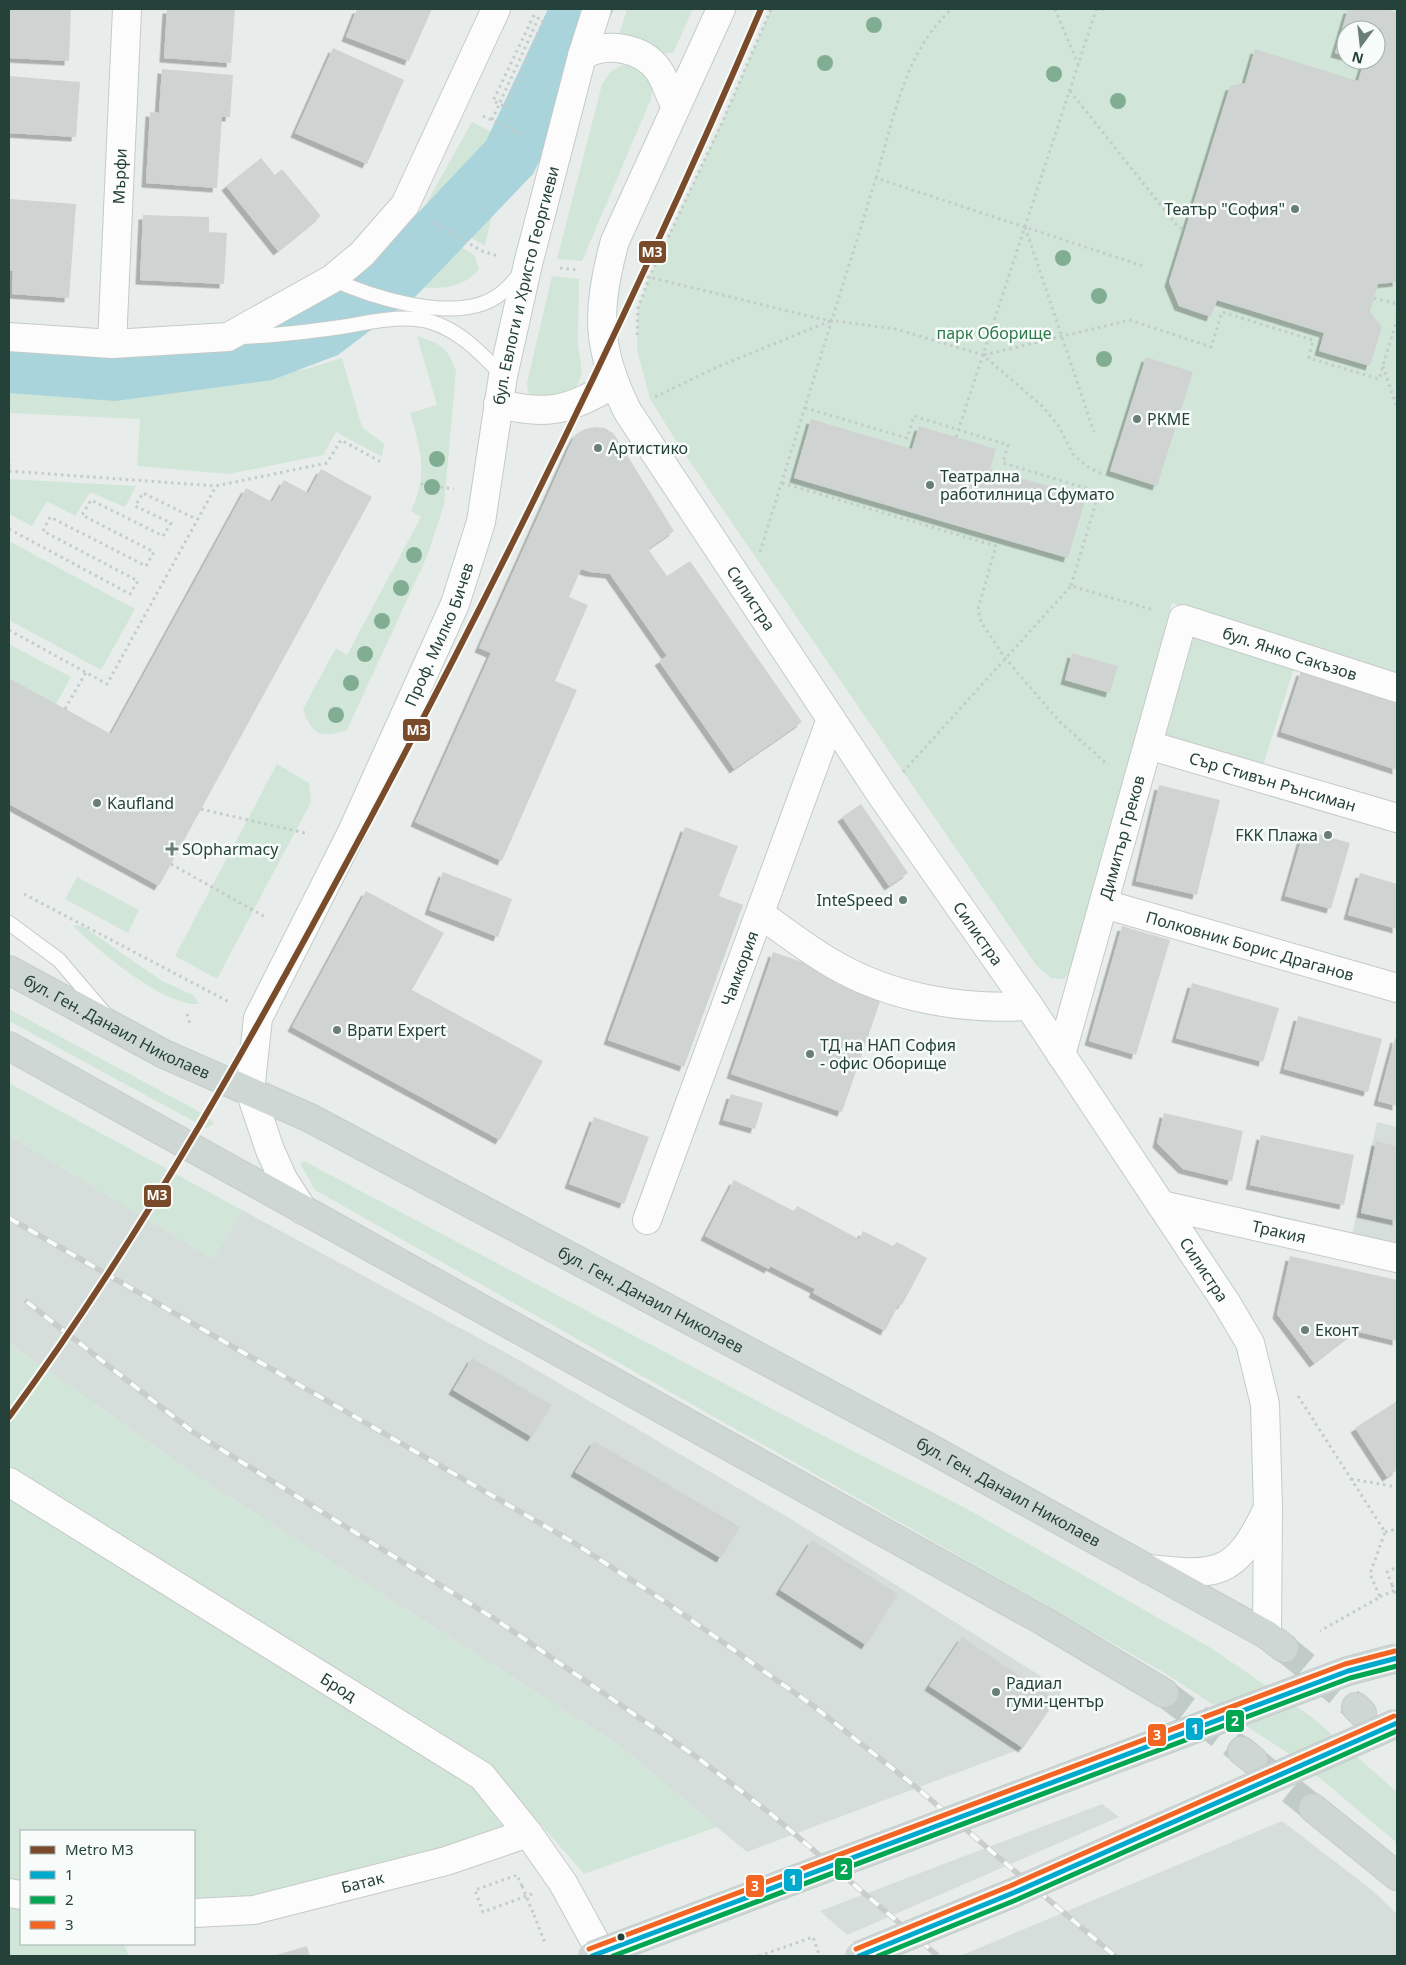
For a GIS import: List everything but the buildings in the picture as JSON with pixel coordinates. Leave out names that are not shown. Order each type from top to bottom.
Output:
[{"type":"main road","name":"бул. Ген. Данаил Николаев","points":[[9,970],[120,1032],[172,1058],[250,1090],[328,1128],[907,1436],[1276,1642]]},
{"type":"main road","points":[[9,1046],[1045,1622],[1164,1693]]},
{"type":"main road","points":[[592,1956],[1348,1671],[1397,1658]]},
{"type":"main road","points":[[859,1956],[1013,1893],[1397,1723]]},
{"type":"main road","points":[[1313,1808],[1397,1876]]},
{"type":"street","name":"Мърфи","points":[[112,344],[127,9]]},
{"type":"street","points":[[9,337],[112,344],[228,337],[332,278],[362,254],[405,204],[496,9]]},
{"type":"street","name":"бул. Евлоги и Христо Георгиеви","points":[[597,9],[582,56],[541,266],[503,376],[498,404],[524,410],[548,411],[576,405],[614,384]]},
{"type":"street","points":[[614,384],[606,360],[601,316],[607,272],[615,241],[721,9]]},
{"type":"street","points":[[582,56],[592,50],[606,47],[634,52],[649,60],[659,71],[676,107]]},
{"type":"street","name":"Силистра","points":[[614,384],[628,412],[747,593],[882,796],[1029,1006],[1227,1304],[1250,1343],[1265,1404],[1268,1508],[1276,1642]]},
{"type":"street","name":"Проф. Милко Бичев","points":[[303,1210],[283,1179],[270,1150],[250,1090],[258,1018],[352,832],[455,604],[481,522],[498,404]]},
{"type":"street","name":"бул. Янко Сакъзов","points":[[1183,619],[1397,688]]},
{"type":"street","name":"Димитър Греков","points":[[1061,1055],[1183,619]]},
{"type":"street","name":"Чамкория","points":[[647,1220],[830,718]]},
{"type":"street","name":"Сър Стивън Рънсиман","points":[[1148,745],[1397,818]]},
{"type":"street","name":"Полковник Борис Драганов","points":[[1104,904],[1397,988]]},
{"type":"street","points":[[760,914],[826,960],[875,985],[939,1001],[994,1008],[1029,1006]]},
{"type":"street","name":"Тракия","points":[[1161,1205],[1397,1258]]},
{"type":"street","name":"Брод","points":[[9,1482],[482,1776],[528,1832],[563,1883],[603,1956]]},
{"type":"street","name":"Силистра","points":[[1148,1569],[1191,1573],[1219,1568],[1237,1559],[1253,1538],[1268,1508]]},
{"type":"street","name":"Батак","points":[[195,1913],[254,1910],[446,1861],[528,1832]]},
{"type":"lane","points":[[332,278],[359,291],[418,306],[448,308],[484,303],[507,290],[541,266]]},
{"type":"lane","points":[[228,337],[280,336],[378,321],[417,319],[443,327],[475,347],[503,376]]},
{"type":"lane","points":[[9,924],[59,960],[120,1032]]},
{"type":"path","points":[[637,342],[638,308],[650,276],[722,123],[771,9]]},
{"type":"path","points":[[747,593],[904,85],[916,57],[941,19],[952,9]]},
{"type":"path","points":[[1055,9],[1079,64]]},
{"type":"path","points":[[956,437],[1096,9],[1106,9]]},
{"type":"path","points":[[534,15],[493,101],[506,107],[544,19]]},
{"type":"path","points":[[492,120],[539,16]]},
{"type":"path","points":[[1070,90],[1178,227],[1185,230]]},
{"type":"path","points":[[478,113],[522,134]]},
{"type":"path","points":[[876,178],[1146,267]]},
{"type":"path","points":[[436,224],[482,251],[495,255]]},
{"type":"path","points":[[1026,227],[1094,432]]},
{"type":"path","points":[[541,266],[580,270]]},
{"type":"path","points":[[650,276],[830,320],[896,329],[983,355],[1042,406],[1058,425],[1073,454],[1088,467],[1104,475]]},
{"type":"path","points":[[1374,298],[1397,304]]},
{"type":"path","points":[[983,355],[1130,320],[1211,347],[1222,312],[1313,340],[1309,358],[1379,379],[1397,318]]},
{"type":"path","points":[[650,400],[717,367],[830,320]]},
{"type":"path","points":[[1383,365],[1397,408]]},
{"type":"path","points":[[805,408],[908,438],[914,416],[1008,445],[1003,463],[1099,492],[1071,586],[882,796]]},
{"type":"path","points":[[9,458],[9,471],[216,486],[327,463],[341,440],[381,462]]},
{"type":"path","points":[[782,483],[996,546],[978,609],[981,622],[1005,658],[1060,722],[1136,788]]},
{"type":"path","points":[[421,484],[454,490]]},
{"type":"path","points":[[9,630],[107,684],[196,519],[216,486]]},
{"type":"path","points":[[9,529],[130,594],[138,581],[43,532],[50,517],[146,566],[154,552],[82,515],[91,500],[163,536],[171,523],[135,506],[143,493],[196,519]]},
{"type":"path","points":[[1071,586],[1183,619]]},
{"type":"path","points":[[65,709],[86,672]]},
{"type":"path","points":[[201,809],[309,834]]},
{"type":"path","points":[[171,864],[267,918]]},
{"type":"path","points":[[24,894],[236,1006]]},
{"type":"path","points":[[187,1014],[190,1024]]},
{"type":"path","points":[[1294,1390],[1385,1532]]},
{"type":"path","points":[[1350,1479],[1397,1487]]},
{"type":"path","points":[[1385,1532],[1397,1529]]},
{"type":"path","points":[[1380,1597],[1370,1574],[1385,1532]]},
{"type":"path","points":[[1397,1567],[1387,1572],[1397,1597]]},
{"type":"path","points":[[1320,1631],[1397,1589]]},
{"type":"path","points":[[545,1943],[534,1915],[522,1886],[516,1876],[475,1890],[483,1912],[563,1883]]},
{"type":"path","points":[[759,1956],[813,1937],[819,1954]]},
{"type":"shaded area","points":[[1377,1122],[1397,1127],[1397,1258],[1349,1248]]},
{"type":"shaded area","points":[[9,1135],[213,1259],[242,1210],[521,1361],[791,1519],[1063,1690],[1023,1748],[747,1852],[617,1744],[195,1475],[9,1343]]},
{"type":"shaded area","points":[[1102,1804],[1119,1817],[847,1935],[820,1911]]},
{"type":"shaded area","points":[[1282,1821],[1372,1890],[1397,1914],[1397,1956],[960,1956]]},
{"type":"green space","points":[[627,9],[693,9],[673,53],[664,53],[648,43],[622,37],[620,32]]},
{"type":"green space","name":"парк Оборище","points":[[771,9],[1397,9],[1397,677],[1172,603],[1073,968],[1064,979],[1051,978],[1036,965],[679,446],[650,399],[637,350],[638,308],[650,276],[724,117]]},
{"type":"green space","points":[[623,65],[637,68],[646,74],[652,85],[651,99],[582,261],[557,259],[602,84],[611,71]]},
{"type":"green space","points":[[472,122],[509,141],[485,246],[423,209]]},
{"type":"green space","points":[[417,221],[474,255],[479,269],[471,277],[451,286],[428,288],[394,286]]},
{"type":"green space","points":[[552,276],[579,279],[578,344],[582,372],[577,386],[571,393],[537,399],[528,392],[527,383]]},
{"type":"green space","points":[[417,336],[432,341],[443,348],[450,357],[456,371],[444,505],[428,554],[347,730],[330,734],[318,733],[310,725],[303,709],[336,648],[347,655],[421,517],[411,511],[420,486],[421,462],[410,413],[437,405]]},
{"type":"green space","points":[[342,358],[362,427],[384,444],[382,457],[336,432],[323,455],[229,474],[137,466],[140,419],[9,413],[9,391],[138,398],[306,369]]},
{"type":"green space","points":[[9,479],[136,486],[125,507],[90,492],[75,516],[47,501],[32,526],[9,514]]},
{"type":"green space","points":[[9,541],[135,609],[101,670],[9,620]]},
{"type":"green space","points":[[1191,631],[1295,665],[1259,778],[1158,748]]},
{"type":"green space","points":[[9,644],[71,677],[56,704],[9,678]]},
{"type":"green space","points":[[277,764],[309,783],[311,802],[217,979],[175,956]]},
{"type":"green space","points":[[77,877],[139,910],[128,933],[65,899]]},
{"type":"green space","points":[[73,926],[84,927],[162,981],[193,995],[199,1004],[184,1002],[150,987],[99,949]]},
{"type":"green space","points":[[9,1009],[209,1117],[214,1124],[206,1128],[9,1021]]},
{"type":"green space","points":[[9,1083],[242,1210],[213,1259],[9,1135]]},
{"type":"green space","points":[[304,1161],[812,1430],[969,1510],[1211,1648],[1313,1718],[1397,1792],[1397,1843],[1297,1759],[1163,1672],[315,1190],[300,1163]]},
{"type":"green space","points":[[9,1343],[195,1475],[617,1744],[717,1827],[584,1874],[487,1763],[9,1466]]},
{"type":"green space","points":[[9,1492],[482,1776],[528,1833],[195,1913],[195,1830],[20,1830],[20,1895],[9,1893]]},
{"type":"green space","points":[[9,1908],[20,1910],[20,1945],[124,1945],[129,1956],[9,1956]]},
{"type":"water","points":[[548,9],[614,9],[533,174],[417,295],[338,355],[272,380],[115,401],[9,393],[9,340],[271,323],[321,301],[365,269],[486,141]]},
{"type":"tunnel","points":[[1284,1648],[1356,1707]]},
{"type":"tunnel","points":[[1164,1693],[1242,1751]]},
{"type":"tunnel","points":[[1258,1764],[1313,1808]]},
{"type":"railway","points":[[9,1218],[571,1541],[667,1603],[812,1705],[911,1783],[1115,1956]]},
{"type":"railway","points":[[27,1302],[193,1432],[498,1621],[698,1758],[771,1814],[938,1956]]},
{"type":"metro line","name":"M3","points":[[9,1417],[60,1346],[155,1200],[287,973],[370,819],[525,519],[623,317],[761,9]]},
{"type":"transit line","name":"3","points":[[589,1949],[1345,1664],[1395,1651]]},
{"type":"transit line","name":"1","points":[[592,1956],[1348,1671],[1397,1658]]},
{"type":"transit line","name":"2","points":[[613,1956],[1350,1678],[1397,1666]]},
{"type":"transit line","name":"3","points":[[856,1949],[1010,1886],[1394,1716]]},
{"type":"transit line","name":"1","points":[[859,1956],[1013,1893],[1397,1723]]},
{"type":"transit line","name":"2","points":[[878,1956],[1016,1900],[1397,1731]]},
{"type":"place","name":"Театър \"София\"","points":[[1295,209]]},
{"type":"place","name":"РКМЕ","points":[[1137,419]]},
{"type":"place","name":"Артистико","points":[[598,448]]},
{"type":"place","name":"Театрална работилница Сфумато","points":[[930,485]]},
{"type":"place","name":"Kaufland","points":[[97,803]]},
{"type":"place","name":"FKK Плажа","points":[[1328,835]]},
{"type":"place","name":"SOpharmacy","points":[[172,849]]},
{"type":"place","name":"InteSpeed","points":[[903,900]]},
{"type":"place","name":"Врати Expert","points":[[337,1030]]},
{"type":"place","name":"ТД на НАП София - офис Оборище","points":[[810,1054]]},
{"type":"place","name":"Еконт","points":[[1305,1330]]},
{"type":"place","name":"Радиал гуми-център","points":[[996,1692]]}]
